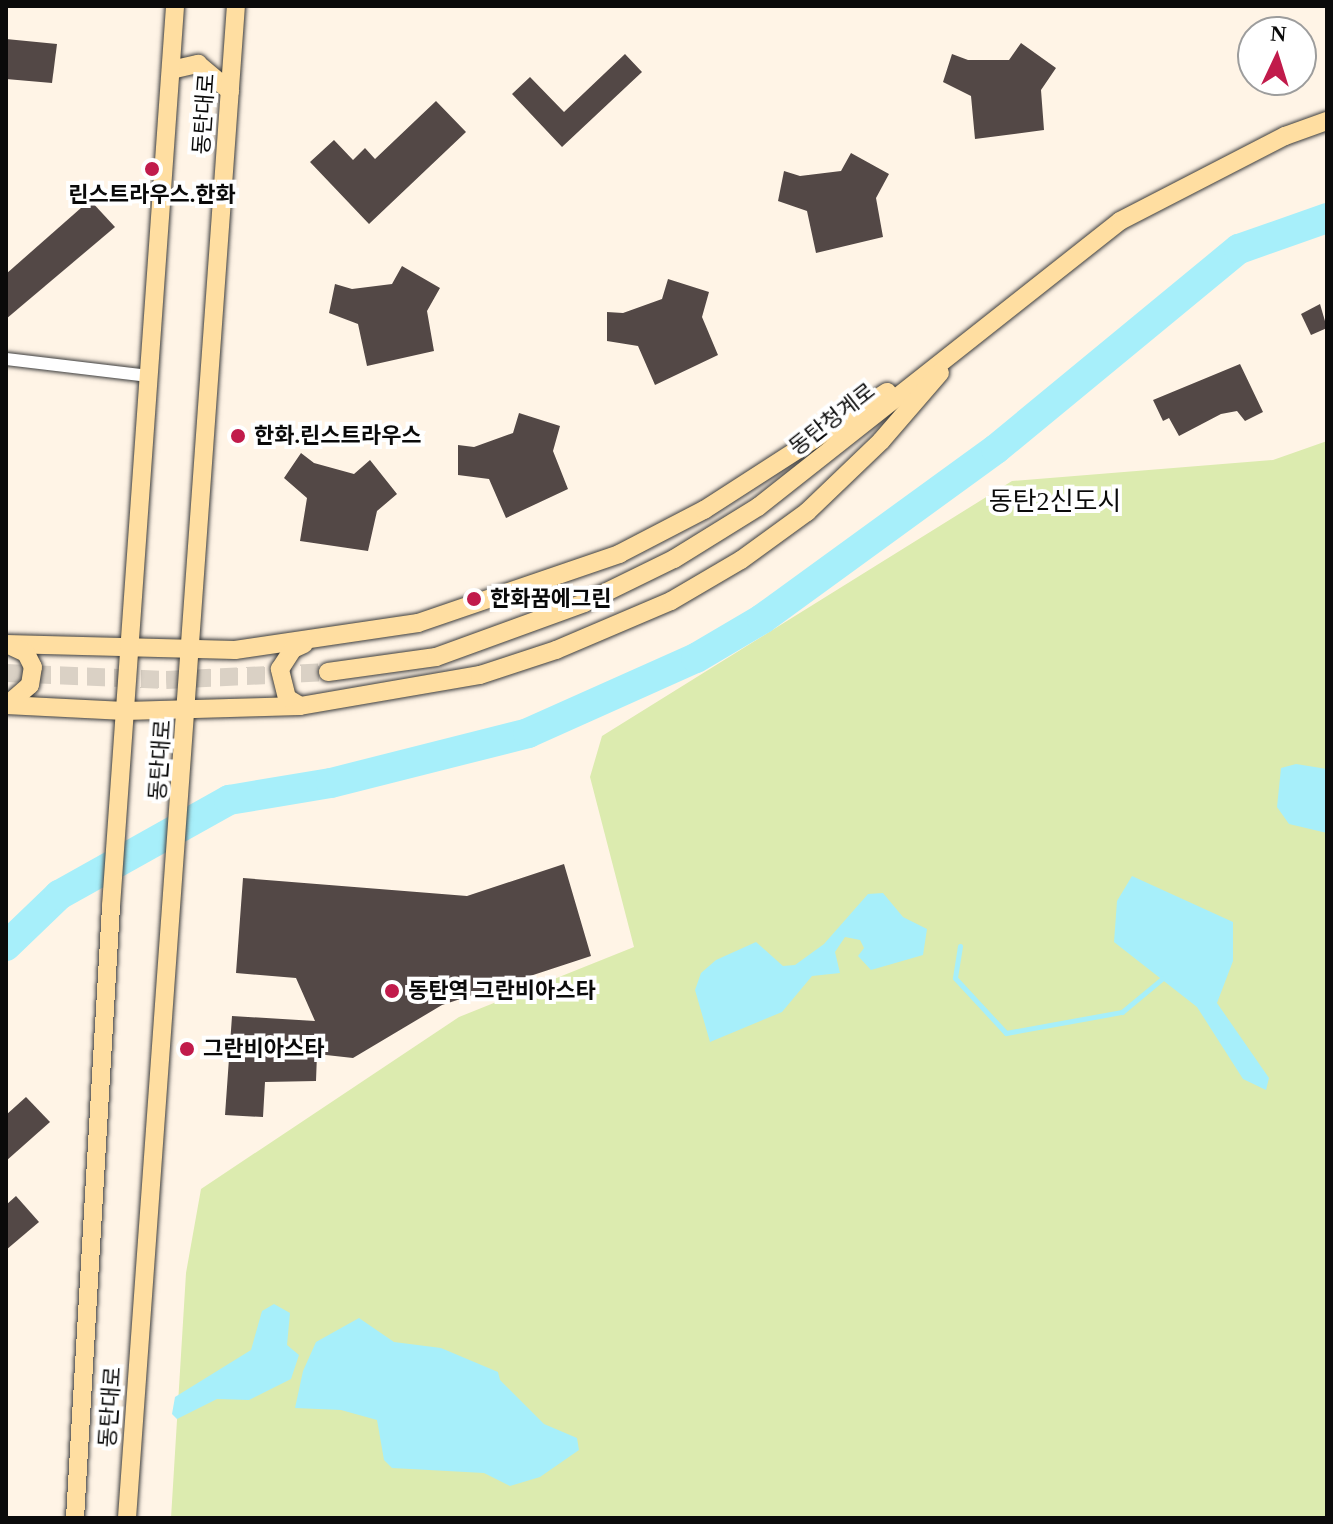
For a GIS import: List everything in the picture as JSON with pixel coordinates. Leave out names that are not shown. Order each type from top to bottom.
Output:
[{"type":"street","name":"동탄대로","points":[[75,1518],[111,906],[175,6]]},
{"type":"street","name":"동탄대로","points":[[127,1518],[177,871],[236,6]]},
{"type":"street","points":[[171,70],[198,64],[230,91]]},
{"type":"street","name":"동탄청계로","points":[[328,672],[448,653],[584,603],[674,559],[758,507],[1120,221],[1285,136],[1327,121]]},
{"type":"street","points":[[6,644],[78,649],[235,650],[307,643],[418,623],[552,581],[619,554],[704,510],[970,339]]},
{"type":"street","points":[[6,705],[125,711],[300,706],[480,675],[671,601],[807,512],[881,441],[970,339]]},
{"type":"street","points":[[6,359],[149,376]]},
{"type":"street","points":[[300,706],[287,698],[280,669],[293,649],[307,643]]},
{"type":"street","points":[[6,644],[26,653],[33,667],[30,685],[6,705]]},
{"type":"green space","points":[[1327,441],[1327,1518],[171,1518],[186,1273],[201,1189],[459,1017],[634,947],[590,777],[602,736],[1012,481],[1273,460]]},
{"type":"water","points":[[1296,764],[1327,769],[1327,833],[1289,824],[1277,807],[1281,768]]},
{"type":"water","points":[[1132,876],[1233,922],[1233,961],[1217,1003],[1269,1078],[1266,1090],[1243,1079],[1197,1007],[1114,942],[1117,901]]},
{"type":"water","points":[[883,893],[903,917],[927,929],[923,955],[871,970],[858,956],[864,948],[860,940],[845,937],[835,952],[840,973],[812,976],[782,1012],[710,1042],[695,990],[701,973],[716,960],[756,942],[783,966],[795,965],[824,944],[868,894]]},
{"type":"water","points":[[274,1304],[290,1313],[287,1345],[299,1355],[291,1379],[249,1400],[217,1399],[177,1419],[172,1414],[175,1397],[251,1350],[262,1311]]},
{"type":"water","points":[[359,1318],[394,1342],[441,1348],[498,1372],[500,1380],[544,1424],[577,1438],[579,1450],[540,1477],[510,1486],[484,1473],[392,1468],[384,1460],[377,1420],[341,1410],[295,1408],[303,1371],[316,1342]]},
{"type":"building","points":[[6,39],[57,44],[52,83],[6,79]]},
{"type":"building","points":[[1021,43],[1056,68],[1041,90],[1044,130],[975,139],[971,96],[943,82],[952,54],[968,60],[1009,60]]},
{"type":"building","points":[[625,54],[642,72],[562,147],[512,94],[530,77],[564,112]]},
{"type":"building","points":[[436,101],[466,132],[369,224],[310,162],[334,140],[353,160],[365,148],[375,159]]},
{"type":"building","points":[[851,153],[889,174],[876,198],[883,237],[816,253],[807,211],[778,201],[784,171],[800,176],[841,171]]},
{"type":"building","points":[[90,200],[115,227],[6,319],[6,274]]},
{"type":"building","points":[[402,266],[440,288],[427,311],[434,351],[367,366],[358,324],[329,313],[335,284],[352,289],[392,284]]},
{"type":"building","points":[[668,279],[709,292],[702,317],[718,355],[655,385],[638,346],[607,341],[607,312],[623,313],[662,299]]},
{"type":"building","points":[[1320,304],[1327,328],[1311,335],[1301,314]]},
{"type":"building","points":[[1240,364],[1263,412],[1245,421],[1237,411],[1221,414],[1179,436],[1169,418],[1163,421],[1153,400]]},
{"type":"building","points":[[519,413],[560,426],[553,451],[568,489],[506,518],[489,479],[458,475],[458,445],[474,447],[513,433]]},
{"type":"building","points":[[301,453],[314,463],[354,474],[370,460],[397,494],[377,511],[368,551],[300,541],[307,498],[284,478]]},
{"type":"building","name":"동탄역 그란비아스타","points":[[564,864],[591,956],[442,1005],[353,1058],[317,1054],[316,1081],[265,1082],[263,1117],[225,1115],[232,1016],[315,1021],[296,978],[236,973],[243,878],[467,896]]},
{"type":"building","points":[[26,1097],[50,1122],[6,1161],[6,1115]]},
{"type":"building","points":[[16,1196],[39,1222],[6,1250],[6,1205]]},
{"type":"waterway","points":[[6,946],[59,895],[229,800],[331,783],[528,733],[696,658],[762,619],[996,449],[1239,249],[1327,218]]},
{"type":"waterway","points":[[960,946],[955,978],[1006,1033],[1122,1012],[1163,978]]},
{"type":"tunnel","points":[[6,673],[166,680],[328,672]]},
{"type":"place","name":"린스트라우스.한화","points":[[152,169]]},
{"type":"place","name":"한화.린스트라우스","points":[[238,436]]},
{"type":"place","name":"한화꿈에그린","points":[[474,599]]},
{"type":"place","name":"동탄역 그란비아스타","points":[[392,991]]},
{"type":"place","name":"그란비아스타","points":[[187,1049]]},
{"type":"district","name":"동탄2신도시","points":[[1055,502]]}]
